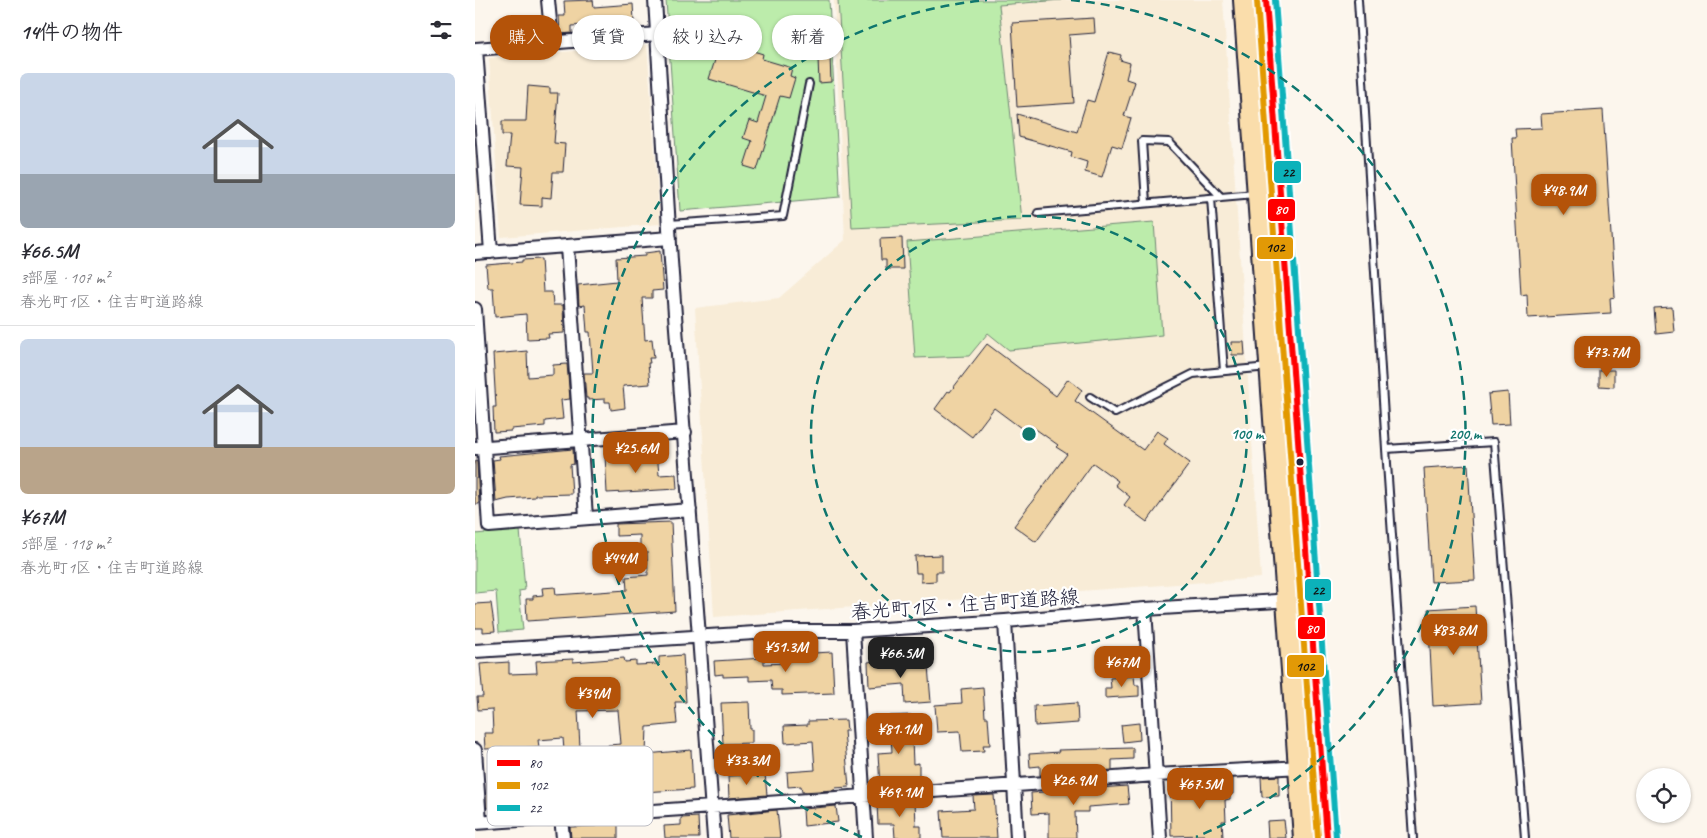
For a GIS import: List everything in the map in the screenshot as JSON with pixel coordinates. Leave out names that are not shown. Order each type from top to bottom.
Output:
[{"type":"main road","points":[[1244,0],[1304,838]]},
{"type":"main road","points":[[1266,0],[1327,838]]},
{"type":"street","points":[[548,0],[549,15]]},
{"type":"street","points":[[655,0],[656,15]]},
{"type":"street","points":[[562,41],[654,34]]},
{"type":"street","points":[[490,48],[476,49],[491,252]]},
{"type":"street","points":[[659,60],[698,637],[714,838]]},
{"type":"street","points":[[475,253],[670,238]]},
{"type":"street","points":[[567,247],[586,517]]},
{"type":"street","points":[[475,310],[479,448],[489,526],[690,510]]},
{"type":"street","points":[[479,448],[685,432]]},
{"type":"street","name":"春光町1区・住吉町道路線","points":[[475,651],[787,631],[853,631],[1145,609],[1309,599]]},
{"type":"street","points":[[1145,609],[1160,838]]},
{"type":"street","points":[[1005,621],[1017,838]]},
{"type":"street","points":[[853,631],[866,838]]},
{"type":"street","points":[[475,750],[477,822]]},
{"type":"street","points":[[653,812],[1156,775],[1321,766]]},
{"type":"lane","points":[[1358,0],[1413,838]]},
{"type":"lane","points":[[669,224],[783,216],[809,84]]},
{"type":"lane","points":[[1146,204],[1142,141],[1169,142],[1221,197]]},
{"type":"lane","points":[[1037,213],[1258,194]]},
{"type":"lane","points":[[1211,198],[1224,371]]},
{"type":"lane","points":[[1090,396],[1115,413],[1193,374],[1270,367]]},
{"type":"lane","points":[[1386,449],[1494,442],[1525,838]]},
{"type":"shaded area","points":[[834,0],[1223,0],[1261,578],[714,617],[695,308],[779,298],[845,240],[837,60],[844,60],[844,15],[835,15]]},
{"type":"shaded area","points":[[644,45],[647,45],[660,224],[501,237],[489,58],[490,60],[562,60],[562,52],[572,51],[572,60],[644,60]]},
{"type":"green space","points":[[666,0],[829,0],[830,15],[772,15],[772,60],[832,60],[840,197],[680,211],[670,60],[762,60],[762,15],[667,15]]},
{"type":"green space","points":[[838,0],[1061,0],[999,5],[1022,220],[852,228],[842,60],[844,60],[844,15],[839,15]]},
{"type":"green space","points":[[1154,222],[1162,335],[1009,350],[988,333],[969,356],[915,358],[907,242]]},
{"type":"green space","points":[[520,530],[525,590],[519,591],[523,630],[499,632],[496,591],[475,593],[475,534]]},
{"type":"building","points":[[593,0],[594,7],[633,4],[634,15],[572,15],[572,33],[562,34],[562,16],[565,16],[564,1]]},
{"type":"building","points":[[1094,18],[1095,33],[1069,35],[1074,103],[1017,107],[1012,23]]},
{"type":"building","points":[[1109,52],[1121,55],[1120,60],[1130,63],[1126,79],[1135,82],[1124,116],[1131,118],[1122,148],[1112,145],[1102,177],[1085,172],[1087,162],[1071,157],[1072,152],[1019,137],[1017,114],[1077,132],[1087,100],[1094,102]]},
{"type":"building","points":[[762,59],[792,68],[790,76],[795,78],[789,98],[780,96],[757,170],[744,166],[752,141],[743,138],[749,120],[758,123],[766,96],[709,79],[715,60]]},
{"type":"building","points":[[818,60],[830,60],[831,82],[819,83]]},
{"type":"building","points":[[528,86],[550,88],[550,93],[558,93],[554,143],[565,144],[563,172],[553,172],[551,198],[542,197],[542,206],[520,205],[523,167],[507,166],[510,135],[502,135],[502,121],[526,121]]},
{"type":"building","points":[[1603,110],[1615,297],[1610,298],[1611,313],[1528,318],[1527,294],[1521,295],[1512,138],[1516,138],[1515,129],[1542,128],[1541,114]]},
{"type":"building","points":[[902,238],[903,269],[886,269],[886,260],[881,260],[880,239]]},
{"type":"building","points":[[660,251],[663,290],[652,291],[652,298],[642,298],[645,340],[652,339],[654,358],[649,358],[650,363],[648,363],[650,384],[623,386],[625,408],[611,410],[610,402],[605,402],[605,399],[588,400],[586,398],[584,373],[593,373],[590,332],[587,332],[585,305],[579,306],[578,285],[617,281],[616,258],[645,256],[645,253]]},
{"type":"building","points":[[541,259],[543,292],[552,292],[553,305],[563,305],[564,333],[548,334],[549,338],[527,339],[526,314],[495,317],[493,288],[488,288],[486,265]]},
{"type":"building","points":[[1672,307],[1674,332],[1656,334],[1654,308]]},
{"type":"building","points":[[1231,342],[1244,342],[1245,355],[1232,355]]},
{"type":"building","points":[[987,344],[1056,396],[1068,379],[1082,390],[1075,401],[1143,450],[1157,431],[1168,438],[1164,444],[1190,463],[1147,522],[1124,505],[1130,497],[1115,485],[1118,481],[1093,463],[1036,542],[1014,526],[1067,454],[1056,447],[1058,445],[1030,425],[1025,431],[994,408],[972,437],[935,409]]},
{"type":"building","points":[[527,351],[528,377],[553,375],[553,365],[567,364],[570,399],[561,400],[563,419],[545,421],[545,426],[494,432],[493,407],[496,407],[493,354]]},
{"type":"building","points":[[1599,370],[1614,370],[1614,387],[1599,386]]},
{"type":"building","points":[[1508,392],[1510,424],[1491,425],[1488,394]]},
{"type":"building","points":[[573,449],[574,464],[570,465],[572,494],[535,495],[535,497],[496,502],[493,460],[500,459],[499,456]]},
{"type":"building","points":[[657,452],[659,475],[676,474],[677,489],[607,493],[605,455]]},
{"type":"building","points":[[477,461],[479,504],[475,504],[475,462]]},
{"type":"building","points":[[1468,465],[1475,580],[1431,582],[1424,468]]},
{"type":"building","points":[[671,522],[675,611],[527,621],[526,599],[533,599],[533,596],[543,595],[542,588],[555,587],[556,595],[627,590],[626,577],[648,575],[647,552],[640,552],[640,535],[616,536],[616,524]]},
{"type":"building","points":[[942,555],[942,572],[936,572],[936,581],[921,582],[921,573],[916,573],[915,556]]},
{"type":"building","points":[[491,603],[495,631],[483,632],[483,628],[475,628],[475,604]]},
{"type":"building","points":[[1475,606],[1481,703],[1433,706],[1428,609]]},
{"type":"building","points":[[832,652],[834,693],[782,695],[782,690],[772,690],[771,680],[749,681],[749,676],[723,677],[723,674],[715,675],[714,661],[764,658],[764,664],[787,663],[786,659],[813,657],[813,653]]},
{"type":"building","points":[[894,654],[895,669],[928,666],[931,702],[905,704],[904,684],[869,687],[868,662],[875,661],[874,656]]},
{"type":"building","points":[[683,655],[686,702],[675,702],[677,724],[647,727],[646,746],[608,746],[621,744],[618,710],[578,711],[580,746],[564,746],[563,738],[538,740],[539,746],[487,746],[487,749],[485,749],[484,733],[493,733],[492,709],[478,710],[477,697],[483,697],[480,664],[509,662],[509,674],[537,673],[536,661],[573,659],[573,662],[624,658],[625,662],[636,661],[636,665],[659,664],[659,657]]},
{"type":"building","points":[[1134,676],[1135,685],[1139,685],[1139,696],[1105,698],[1105,688],[1111,688],[1110,678]]},
{"type":"building","points":[[983,687],[985,717],[988,717],[990,745],[983,745],[984,751],[962,752],[960,731],[937,732],[935,705],[962,703],[961,689]]},
{"type":"building","points":[[749,702],[752,743],[723,744],[721,703]]},
{"type":"building","points":[[1077,703],[1078,723],[1035,726],[1034,706]]},
{"type":"building","points":[[911,715],[913,764],[919,763],[919,777],[905,778],[906,785],[880,787],[878,753],[892,752],[890,716]]},
{"type":"building","points":[[846,720],[847,731],[844,731],[849,787],[835,788],[835,790],[802,792],[801,786],[788,787],[787,772],[815,770],[813,741],[785,743],[784,726],[808,725],[808,721]]},
{"type":"building","points":[[1139,723],[1140,740],[1123,742],[1121,725]]},
{"type":"building","points":[[1133,748],[1133,759],[1112,760],[1112,770],[1088,772],[1088,767],[1055,768],[1055,774],[1040,775],[1040,766],[1030,767],[1029,754],[1059,752],[1058,750]]},
{"type":"building","points":[[691,750],[693,789],[653,791],[653,753]]},
{"type":"building","points":[[765,774],[767,795],[729,798],[728,776]]},
{"type":"building","points":[[1279,776],[1279,796],[1262,797],[1261,777]]},
{"type":"building","points":[[1233,779],[1233,794],[1230,794],[1230,799],[1225,800],[1226,821],[1222,821],[1223,838],[1204,838],[1204,835],[1171,836],[1170,782],[1184,782],[1184,795],[1210,794],[1209,780]]},
{"type":"building","points":[[1127,786],[1129,804],[1088,807],[1088,812],[1075,812],[1076,838],[1049,838],[1049,813],[1032,814],[1031,793]]},
{"type":"building","points":[[994,795],[997,838],[943,838],[941,811],[974,809],[973,796]]},
{"type":"building","points":[[915,801],[916,826],[921,826],[921,838],[895,838],[894,824],[878,824],[877,803]]},
{"type":"building","points":[[836,806],[838,822],[804,826],[803,809]]},
{"type":"building","points":[[777,810],[780,838],[729,838],[727,815]]},
{"type":"building","points":[[698,817],[699,838],[665,838],[664,826],[681,825],[681,818]]},
{"type":"building","points":[[1284,820],[1286,838],[1268,838],[1267,821]]},
{"type":"building","points":[[618,826],[618,838],[571,838],[570,827]]},
{"type":"transit line","name":"80","points":[[1266,0],[1327,838]]},
{"type":"transit line","name":"22","points":[[1275,0],[1336,837]]},
{"type":"transit line","name":"102","points":[[1257,1],[1318,838]]}]
